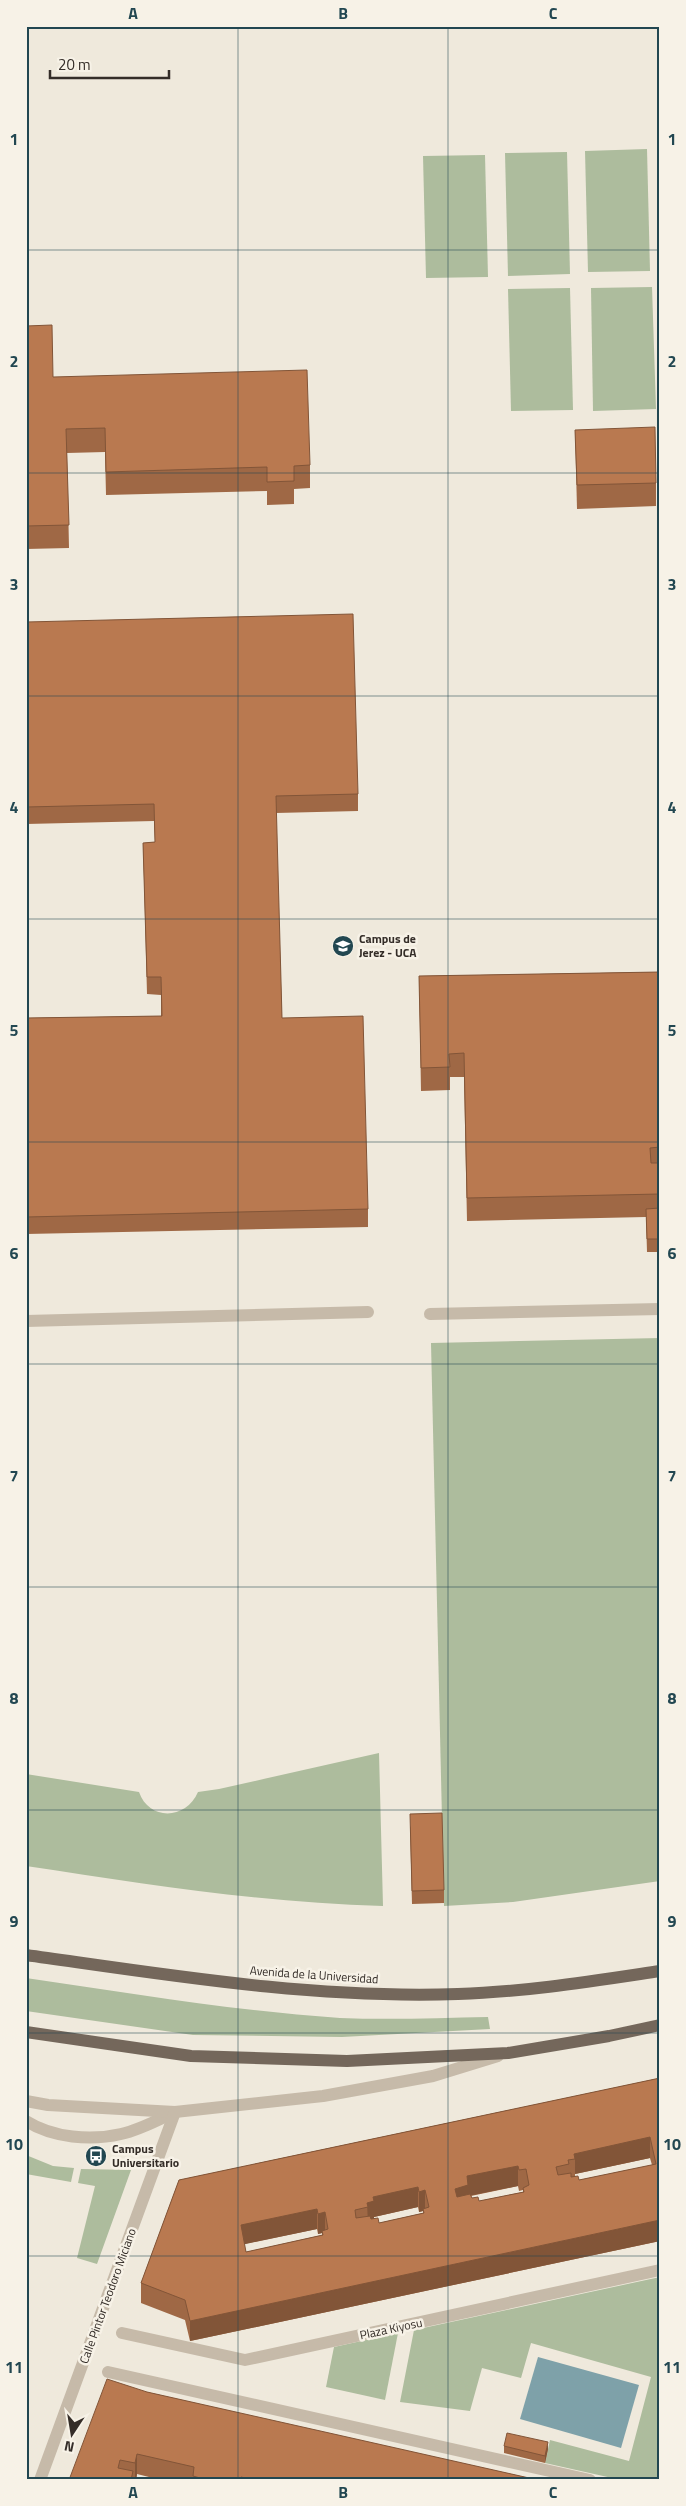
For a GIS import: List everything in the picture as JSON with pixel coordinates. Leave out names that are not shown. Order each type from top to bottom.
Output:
[{"type":"main road","name":"Avenida de la Universidad","points":[[26,1954],[238,1984],[341,1993],[458,1994],[548,1988],[660,1971]]},
{"type":"main road","points":[[26,2032],[191,2056],[346,2061],[508,2052],[609,2036],[660,2024]]},
{"type":"street","points":[[430,1314],[660,1309]]},
{"type":"street","points":[[26,1321],[368,1312]]},
{"type":"street","points":[[26,2101],[48,2105],[175,2112],[323,2096],[433,2076],[508,2052]]},
{"type":"street","points":[[26,2121],[66,2136],[92,2137],[129,2132],[175,2112]]},
{"type":"street","name":"Calle Pintor Teodoro Miciano","points":[[40,2480],[175,2112]]},
{"type":"street","name":"Plaza Kiyosu","points":[[122,2333],[245,2360],[660,2270]]},
{"type":"street","points":[[108,2372],[590,2480]]},
{"type":"green space","points":[[647,149],[650,271],[588,272],[585,151]]},
{"type":"green space","points":[[567,152],[570,274],[508,276],[505,153]]},
{"type":"green space","points":[[485,155],[488,277],[426,278],[423,156]]},
{"type":"green space","points":[[652,287],[656,409],[593,411],[591,288]]},
{"type":"green space","points":[[570,288],[573,410],[511,411],[508,289]]},
{"type":"green space","points":[[660,1338],[660,1881],[513,1902],[444,1906],[431,1343]]},
{"type":"green space","points":[[379,1753],[383,1906],[249,1897],[26,1866],[26,1774],[139,1792],[151,1808],[159,1812],[168,1813],[177,1812],[185,1808],[198,1792]]},
{"type":"green space","points":[[26,1978],[183,2001],[301,2015],[377,2019],[488,2017],[490,2029],[342,2037],[193,2035],[26,2011]]},
{"type":"green space","points":[[26,2155],[53,2166],[74,2168],[71,2182],[26,2174]]},
{"type":"green space","points":[[81,2169],[131,2170],[97,2264],[77,2258],[95,2186],[78,2183]]},
{"type":"green space","points":[[660,2277],[660,2480],[621,2480],[545,2463],[550,2440],[629,2461],[651,2377],[531,2343],[521,2378],[482,2368],[470,2411],[400,2402],[414,2330]]},
{"type":"green space","points":[[398,2333],[385,2400],[326,2387],[334,2347]]},
{"type":"water","points":[[538,2357],[639,2385],[621,2448],[520,2419]]},
{"type":"building","points":[[52,325],[53,377],[307,370],[310,465],[294,466],[294,481],[267,482],[267,467],[106,472],[105,428],[66,429],[69,525],[26,526],[26,326]]},
{"type":"building","points":[[655,427],[656,483],[577,485],[575,430]]},
{"type":"building","points":[[353,614],[358,794],[276,796],[282,1018],[363,1016],[368,1209],[26,1217],[26,1018],[162,1016],[161,977],[147,977],[143,843],[155,842],[154,804],[26,807],[26,622]]},
{"type":"building","points":[[660,972],[660,1147],[650,1148],[651,1163],[660,1163],[660,1194],[467,1198],[464,1053],[449,1054],[450,1067],[421,1068],[419,976]]},
{"type":"building","points":[[660,1208],[660,1239],[647,1239],[646,1209]]},
{"type":"building","points":[[442,1813],[444,1890],[412,1891],[410,1814]]},
{"type":"building","points":[[660,2078],[660,2220],[190,2321],[185,2300],[141,2283],[179,2180]],"holes":[[[650,2137],[656,2164],[579,2180],[578,2176],[571,2177],[571,2173],[558,2175],[556,2167],[569,2164],[568,2160],[575,2159],[574,2154]],[[518,2166],[519,2170],[526,2169],[529,2185],[523,2188],[524,2192],[479,2201],[478,2197],[472,2198],[470,2194],[457,2197],[455,2189],[468,2185],[467,2176]],[[418,2187],[419,2192],[425,2190],[429,2207],[423,2209],[424,2213],[379,2223],[378,2218],[371,2219],[370,2216],[356,2218],[355,2210],[368,2207],[367,2203],[374,2201],[373,2197]],[[317,2209],[318,2214],[325,2212],[328,2229],[322,2231],[323,2235],[246,2252],[241,2225]]]},
{"type":"building","points":[[107,2379],[147,2392],[538,2480],[253,2480],[241,2477],[240,2480],[207,2480],[193,2476],[194,2467],[137,2454],[135,2463],[120,2460],[118,2468],[133,2471],[131,2480],[69,2480]]},
{"type":"building","points":[[507,2433],[548,2442],[545,2456],[504,2446]]},
{"type":"place","name":"Campus de Jerez - UCA","points":[[343,946]]},
{"type":"place","name":"Campus Universitario","points":[[96,2156]]}]
